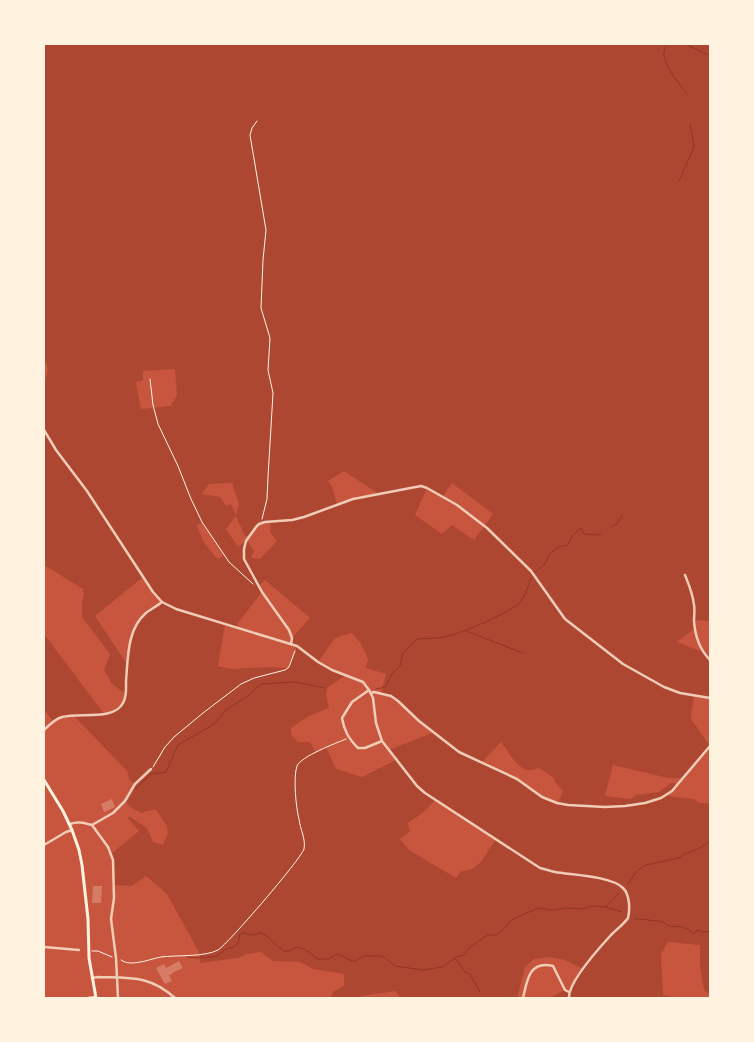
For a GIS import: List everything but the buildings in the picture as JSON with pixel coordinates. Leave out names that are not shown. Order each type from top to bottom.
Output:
[{"type":"main road","points":[[44,780],[70,824],[82,865],[88,925],[88,951],[95,998]]},
{"type":"street","points":[[44,430],[56,450],[87,491],[153,592],[162,602],[176,609],[297,646],[332,670],[363,682],[370,691],[374,703],[376,724],[382,741],[416,786],[424,793],[540,868],[553,872],[607,880],[623,888],[628,896],[628,918],[605,941],[575,980],[569,993],[569,998]]},
{"type":"street","points":[[291,644],[292,638],[289,630],[262,592],[244,559],[247,539],[259,524],[298,518],[353,499],[421,486],[442,496],[470,514],[487,528],[531,571],[565,619],[623,664],[664,687],[680,693],[710,698]]},
{"type":"street","points":[[685,575],[692,593],[698,642],[710,660]]},
{"type":"street","points":[[44,730],[65,716],[110,714],[124,703],[129,645],[134,631],[141,618],[162,602]]},
{"type":"street","points":[[382,741],[361,749],[358,748],[348,738],[343,725],[342,718],[352,702],[370,691],[391,696],[459,752],[517,779],[542,797],[568,805],[605,807],[644,803],[661,798],[672,791],[710,746]]},
{"type":"street","points":[[92,826],[112,813],[125,801],[135,784],[151,769]]},
{"type":"street","points":[[70,824],[82,822],[92,826],[108,847],[113,860],[114,898],[111,922],[116,958],[118,998]]},
{"type":"street","points":[[44,845],[72,830]]},
{"type":"street","points":[[44,947],[79,950]]},
{"type":"street","points":[[523,998],[530,973],[535,968],[547,965],[553,966],[565,990],[569,993]]},
{"type":"street","points":[[92,978],[143,979],[175,998]]},
{"type":"street","points":[[88,998],[95,998]]},
{"type":"path","points":[[257,121],[250,135],[266,230],[261,308],[270,338],[268,370],[273,394],[267,499],[259,524]]},
{"type":"path","points":[[150,379],[153,405],[158,424],[178,466],[190,499],[202,522],[229,562],[252,583]]},
{"type":"path","points":[[151,769],[174,737],[241,684],[254,678],[283,672],[288,668],[297,646]]},
{"type":"path","points":[[88,951],[98,951],[130,963],[200,954],[216,951],[221,948],[302,854],[304,840],[298,819],[295,786],[297,764],[326,747],[348,738]]},
{"type":"shaded area","points":[[44,44],[710,44],[710,621],[694,620],[695,628],[677,642],[703,652],[710,658],[710,698],[694,695],[691,719],[710,746],[683,778],[668,778],[613,765],[605,796],[631,799],[636,795],[659,792],[671,783],[674,783],[676,785],[668,795],[694,799],[699,803],[710,803],[710,995],[704,990],[700,966],[700,945],[668,942],[661,954],[663,995],[676,998],[550,998],[565,990],[569,992],[583,969],[565,960],[550,957],[534,959],[525,967],[517,998],[400,998],[396,991],[362,996],[361,998],[331,998],[333,992],[344,986],[344,974],[313,969],[300,962],[273,961],[261,952],[247,954],[238,958],[200,963],[200,954],[167,894],[146,876],[132,886],[114,885],[111,854],[139,831],[127,817],[147,828],[153,842],[163,845],[168,833],[166,824],[155,809],[141,813],[125,801],[135,784],[129,780],[128,772],[74,716],[65,716],[54,722],[44,710],[44,634],[104,714],[110,713],[123,703],[126,694],[112,684],[104,670],[110,654],[82,617],[83,589],[44,565],[44,383],[48,370],[47,364],[44,362]],"holes":[[[175,369],[177,395],[171,406],[141,409],[136,382],[143,380],[143,371]],[[344,471],[379,494],[337,504],[332,487],[328,481]],[[232,483],[239,504],[236,515],[231,504],[226,506],[220,497],[202,494],[209,484]],[[452,483],[493,514],[474,540],[452,525],[442,534],[415,515],[427,488],[443,496]],[[236,516],[245,536],[250,536],[259,524],[271,522],[270,532],[277,541],[260,559],[251,558],[254,552],[249,543],[245,541],[238,547],[226,529]],[[202,522],[224,556],[217,559],[203,541],[197,525]],[[143,577],[161,602],[138,623],[131,640],[127,664],[95,616]],[[265,580],[310,618],[292,638],[291,644],[297,646],[288,668],[231,669],[218,666],[225,625],[237,628],[238,623],[262,592],[259,586]],[[352,633],[361,644],[368,659],[366,668],[386,674],[381,693],[391,696],[432,733],[389,750],[396,760],[362,777],[336,769],[326,747],[316,753],[310,742],[298,742],[291,734],[291,728],[307,717],[329,708],[326,695],[327,688],[346,675],[318,662],[335,638]],[[501,742],[521,767],[526,770],[539,768],[554,778],[563,791],[558,803],[542,797],[517,779],[482,762]],[[435,800],[496,839],[481,862],[472,869],[460,872],[456,878],[409,850],[400,839],[410,831],[408,823],[425,811]]]},
{"type":"waterway","points":[[667,44],[664,52],[666,62],[688,95]]},
{"type":"waterway","points":[[685,44],[708,55]]},
{"type":"waterway","points":[[679,181],[694,147],[690,124]]},
{"type":"waterway","points":[[612,527],[617,524],[623,514]]},
{"type":"waterway","points":[[535,572],[545,564],[550,553],[559,547],[568,545],[572,536],[581,528],[584,534],[601,534]]},
{"type":"waterway","points":[[376,689],[386,686],[391,675],[400,666],[403,653],[417,639],[440,638],[455,634],[475,627],[507,611],[520,602],[527,590],[531,577]]},
{"type":"waterway","points":[[466,631],[523,653]]},
{"type":"waterway","points":[[135,789],[151,774],[166,772],[178,745],[214,724],[227,709],[248,696],[261,684],[295,682],[325,688]]},
{"type":"waterway","points":[[628,884],[638,870],[646,865],[679,858],[710,841]]},
{"type":"waterway","points":[[187,957],[217,956],[226,949],[234,947],[238,943],[240,934],[252,935],[261,933],[285,952],[298,947],[309,952],[317,959],[328,959],[338,954],[352,961],[356,961],[363,956],[380,956],[395,966],[423,970],[442,967],[465,954],[470,947],[488,935],[496,935],[502,931],[511,920],[538,908],[552,910],[567,908],[583,909],[592,906],[606,907],[619,893]]},
{"type":"waterway","points":[[606,907],[622,912]]},
{"type":"waterway","points":[[634,919],[661,921],[670,926],[688,929],[694,934],[700,930],[703,932],[710,931]]},
{"type":"waterway","points":[[455,958],[465,972],[470,974],[480,992]]}]
